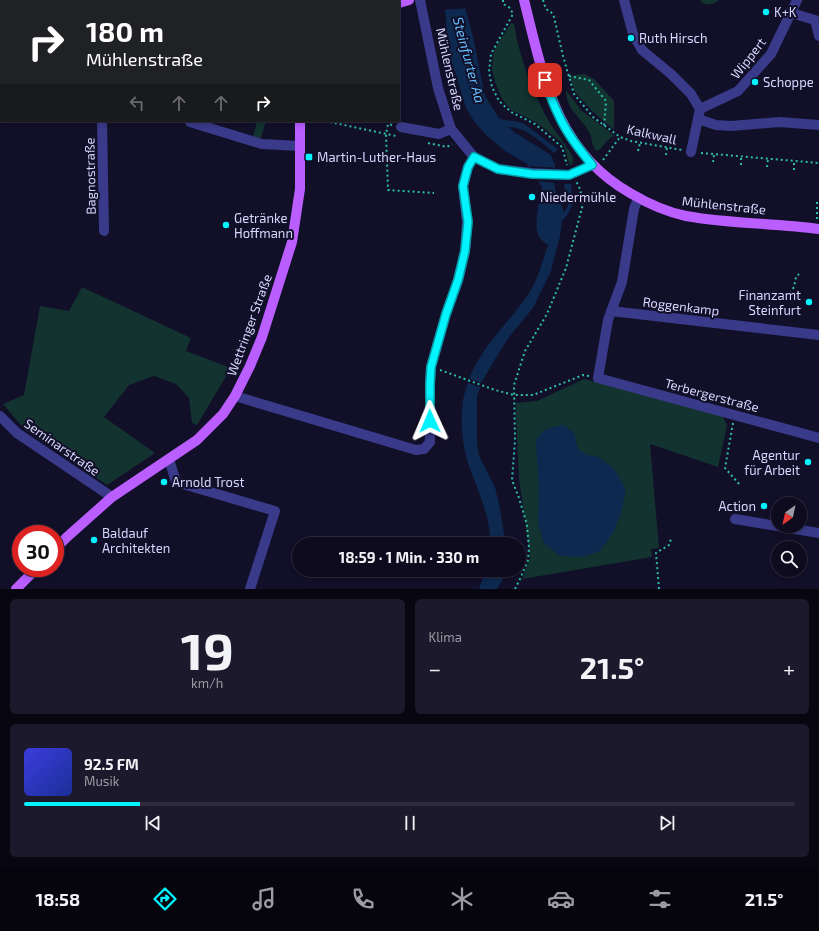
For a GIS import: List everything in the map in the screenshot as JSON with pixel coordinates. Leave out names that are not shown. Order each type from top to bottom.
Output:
[{"type":"main road","name":"Mühlenstraße","points":[[524,0],[538,56],[551,98],[560,119],[576,145],[592,165],[611,181],[638,198],[686,216],[723,221],[818,228]]},
{"type":"main road","name":"Wettringer Straße","points":[[64,541],[112,498],[197,440],[223,414],[235,396],[262,337],[292,242],[300,190],[300,122]]},
{"type":"main road","points":[[16,589],[28,577]]},
{"type":"street","name":"Mühlenstraße","points":[[420,0],[438,88],[451,129],[474,157],[498,169],[532,174],[570,175],[592,165]]},
{"type":"street","points":[[624,0],[633,34],[642,50],[671,74],[691,94],[699,114],[691,152]]},
{"type":"street","name":"Wippert","points":[[699,114],[738,92],[771,54],[792,13],[794,1]]},
{"type":"street","points":[[792,13],[815,20],[819,36]]},
{"type":"street","points":[[699,114],[716,125],[731,126],[779,122],[819,125]]},
{"type":"street","name":"Bagnostraße","points":[[102,122],[104,231]]},
{"type":"street","points":[[190,122],[262,144],[300,146]]},
{"type":"street","points":[[401,132],[439,134],[451,129]]},
{"type":"street","points":[[235,396],[416,450],[424,449],[430,442],[431,367],[446,314],[458,280],[465,251],[468,222],[463,186],[468,167],[474,157]]},
{"type":"street","points":[[598,378],[608,320],[622,282],[634,210],[638,198]]},
{"type":"street","name":"Roggenkamp","points":[[611,311],[819,336]]},
{"type":"street","name":"Terbergerstraße","points":[[598,378],[819,438]]},
{"type":"street","name":"Seminarstraße","points":[[0,416],[17,433],[112,498]]},
{"type":"street","points":[[169,459],[176,482],[274,511],[250,589]]},
{"type":"street","points":[[735,519],[819,532]]},
{"type":"path","points":[[503,0],[503,4],[510,8],[513,14],[491,54],[489,72],[492,87],[499,101],[511,112],[535,124],[562,147],[570,175],[580,189],[583,204],[566,268],[555,297],[548,314],[525,351],[514,384],[512,480],[527,525],[529,548],[528,560],[515,589]]},
{"type":"path","name":"Kalkwall","points":[[543,0],[546,9],[551,12],[554,18],[574,94],[593,117],[620,137],[640,143],[691,152],[819,163]]},
{"type":"path","points":[[569,76],[589,80],[606,101],[604,126]]},
{"type":"path","points":[[330,122],[386,134],[401,132]]},
{"type":"path","points":[[401,132],[388,124],[386,134],[388,190],[434,193]]},
{"type":"path","points":[[592,165],[601,162],[620,137]]},
{"type":"path","points":[[424,142],[447,147],[460,139]]},
{"type":"path","points":[[638,151],[640,143]]},
{"type":"path","points":[[666,155],[667,147]]},
{"type":"path","points":[[714,154],[714,162]]},
{"type":"path","points":[[741,157],[741,166]]},
{"type":"path","points":[[767,167],[768,159]]},
{"type":"path","points":[[794,161],[794,170]]},
{"type":"path","points":[[817,200],[818,228]]},
{"type":"path","points":[[790,293],[794,287],[796,277],[799,274]]},
{"type":"path","points":[[431,367],[457,375],[495,390],[514,395],[532,395],[583,375],[598,378]]},
{"type":"path","points":[[735,414],[725,468],[740,485]]},
{"type":"path","points":[[659,589],[656,553],[669,545],[671,538]]},
{"type":"green space","points":[[700,0],[719,0],[714,3],[704,4]]},
{"type":"green space","points":[[511,23],[514,24],[528,76],[538,101],[551,125],[572,155],[573,160],[570,166],[562,143],[537,123],[510,109],[502,99],[492,70],[493,55],[496,47]]},
{"type":"green space","points":[[584,74],[594,79],[614,101],[614,130],[592,111],[575,92],[569,76]]},
{"type":"green space","points":[[566,90],[581,110],[615,136],[597,151],[587,128],[571,109]]},
{"type":"green space","points":[[257,122],[266,122],[261,138],[253,137]]},
{"type":"green space","points":[[82,287],[191,338],[186,351],[231,368],[197,425],[192,423],[189,398],[176,384],[154,376],[129,385],[104,417],[155,453],[107,485],[25,430],[3,404],[24,395],[40,306],[69,311]]},
{"type":"green space","points":[[584,379],[722,415],[727,425],[718,467],[650,444],[659,548],[651,549],[652,557],[522,579],[523,577],[526,577],[526,568],[530,557],[519,478],[516,403],[537,401]]},
{"type":"water","name":"Steinfurter Aa","points":[[442,0],[463,0],[473,37],[485,96],[499,118],[523,123],[558,149],[554,153],[528,133],[509,127],[514,132],[551,155],[555,165],[554,183],[557,197],[564,212],[568,206],[564,184],[571,184],[573,203],[568,214],[562,221],[560,236],[551,271],[533,308],[509,337],[483,380],[477,396],[477,443],[479,456],[495,487],[504,537],[490,537],[486,514],[465,450],[462,433],[462,408],[472,371],[487,347],[523,302],[539,274],[548,245],[540,238],[537,227],[537,213],[542,187],[527,164],[505,151],[485,134],[474,121],[466,108],[447,46],[446,16]]},
{"type":"water","points":[[563,425],[574,433],[578,449],[587,455],[599,457],[615,470],[626,490],[621,513],[614,531],[600,551],[584,557],[560,556],[544,543],[538,524],[539,488],[536,440],[543,431]]},
{"type":"water","points":[[483,577],[503,577],[497,589],[479,589]]},
{"type":"pier","points":[[440,0],[465,0],[468,8],[444,10]]},
{"type":"pier","points":[[530,166],[557,168],[556,183],[536,181],[533,178]]},
{"type":"pier","points":[[468,378],[484,384],[482,388],[466,382]]},
{"type":"place","name":"K+K","points":[[766,12]]},
{"type":"place","name":"Ruth Hirsch","points":[[631,38]]},
{"type":"place","name":"Schoppe","points":[[755,82]]},
{"type":"place","name":"Martin-Luther-Haus","points":[[309,157]]},
{"type":"place","name":"Niedermühle","points":[[532,197]]},
{"type":"place","name":"Getränke Hoffmann","points":[[226,225]]},
{"type":"place","name":"Finanzamt Steinfurt","points":[[809,302]]},
{"type":"place","name":"Agentur für Arbeit","points":[[808,462]]},
{"type":"place","name":"Arnold Trost","points":[[164,482]]},
{"type":"place","name":"Action","points":[[764,506]]},
{"type":"place","name":"Baldauf Architekten","points":[[94,540]]},
{"type":"route","points":[[430,421],[431,367],[436,346],[458,280],[465,251],[468,222],[463,186],[468,167],[474,157],[498,169],[532,174],[569,175],[592,165],[576,145],[560,119],[545,80]]}]
